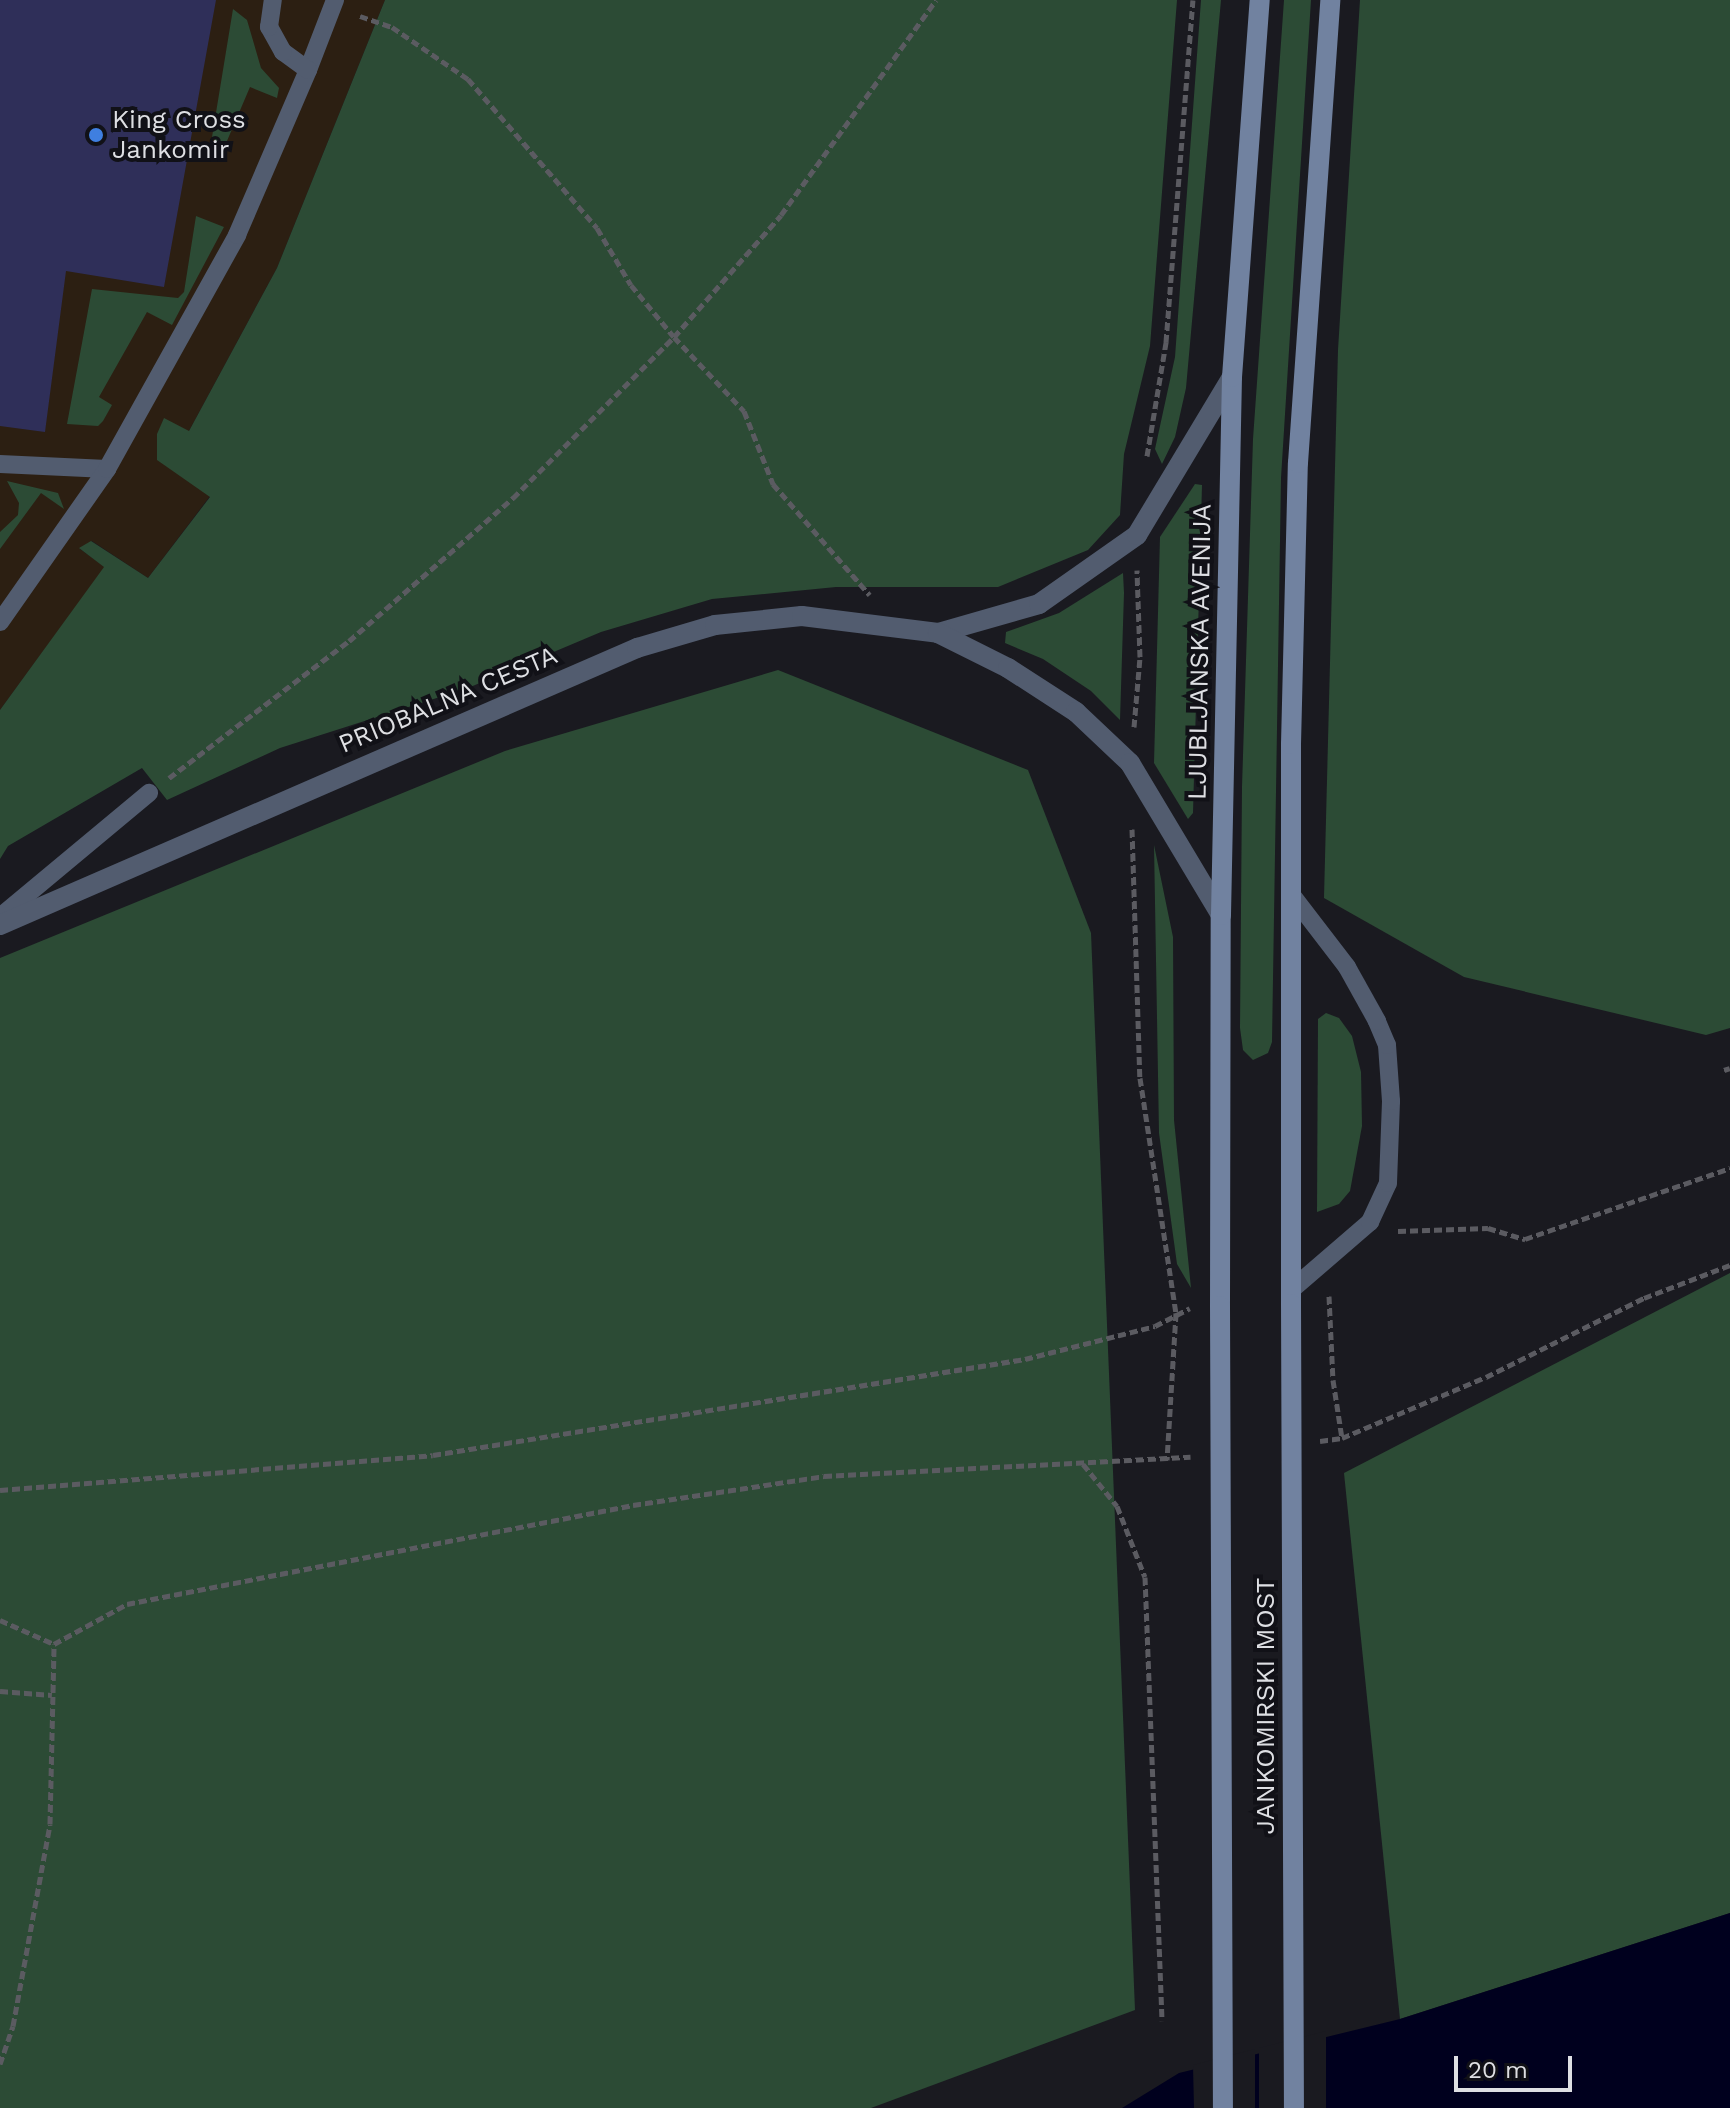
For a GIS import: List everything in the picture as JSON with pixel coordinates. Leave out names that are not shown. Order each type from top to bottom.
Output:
[{"type":"main road","name":"LJUBLJANSKA AVENIJA","points":[[1220,1306],[1221,915],[1232,377],[1260,0]]},
{"type":"main road","points":[[1290,1298],[1294,898],[1291,744],[1298,463],[1330,0]]},
{"type":"main road","name":"JANKOMIRSKI MOST","points":[[1290,1298],[1294,2108]]},
{"type":"main road","name":"JANKOMIRSKI MOST","points":[[1220,1306],[1223,2108]]},
{"type":"street","name":"PRIOBALNA CESTA","points":[[938,633],[1039,604],[1137,535],[1232,377]]},
{"type":"street","name":"PRIOBALNA CESTA","points":[[0,925],[637,648],[715,625],[802,616],[938,633],[1008,668],[1076,712],[1130,763],[1221,915]]},
{"type":"lane","points":[[273,0],[269,27],[283,52],[308,70]]},
{"type":"lane","points":[[0,622],[107,469],[237,235],[334,3]]},
{"type":"lane","points":[[0,464],[107,469]]},
{"type":"lane","points":[[0,917],[149,793]]},
{"type":"lane","points":[[1290,1298],[1370,1222],[1388,1183],[1391,1101],[1387,1045],[1347,967],[1294,898]]},
{"type":"path","points":[[149,793],[349,641],[513,498],[674,337],[781,215],[936,0]]},
{"type":"path","points":[[1145,468],[1166,342],[1193,0]]},
{"type":"path","points":[[334,3],[392,27],[468,79],[597,228],[631,285],[674,337],[744,411],[773,484],[839,554],[893,625]]},
{"type":"path","points":[[1133,733],[1140,657],[1137,561]]},
{"type":"path","points":[[1132,825],[1140,1078],[1176,1313],[1167,1460]]},
{"type":"path","points":[[1370,1222],[1409,1235],[1463,1227],[1525,1239],[1730,1168]]},
{"type":"path","points":[[1313,1442],[1342,1438],[1486,1377],[1644,1298],[1730,1265]]},
{"type":"path","points":[[1329,1293],[1333,1380],[1342,1438]]},
{"type":"path","points":[[0,1490],[433,1455],[1025,1359],[1155,1326],[1176,1313]]},
{"type":"path","points":[[54,1644],[127,1604],[633,1505],[824,1476],[1197,1456]]},
{"type":"path","points":[[1082,1463],[1117,1506],[1145,1577],[1162,2021]]},
{"type":"path","points":[[0,1620],[54,1644]]},
{"type":"path","points":[[0,2064],[13,2026],[50,1824],[54,1644]]},
{"type":"path","points":[[0,1691],[52,1695]]},
{"type":"shaded area","points":[[0,0],[385,0],[277,268],[189,431],[158,460],[210,496],[148,578],[92,541],[80,549],[105,567],[0,710]]},
{"type":"green space","points":[[385,0],[1177,0],[1150,346],[1124,454],[1120,515],[1088,550],[998,587],[836,587],[712,599],[601,632],[468,688],[280,748],[167,800],[142,768],[8,846],[0,859],[0,710],[104,567],[79,548],[91,541],[148,578],[210,497],[157,460],[157,434],[164,418],[189,431],[277,268]]},
{"type":"green space","points":[[1201,0],[1221,0],[1186,388],[1175,437],[1162,464],[1155,449],[1175,357]]},
{"type":"green space","points":[[1284,0],[1311,0],[1281,478],[1272,1042],[1268,1053],[1253,1060],[1243,1050],[1240,1028],[1242,787],[1253,439]]},
{"type":"green space","points":[[1360,0],[1730,0],[1730,1028],[1706,1035],[1464,977],[1324,898],[1338,350]]},
{"type":"green space","points":[[233,9],[247,20],[261,68],[279,88],[277,98],[250,87],[224,148],[212,137]]},
{"type":"green space","points":[[196,216],[224,227],[172,325],[147,312],[99,397],[112,405],[103,421],[98,426],[67,424],[92,289],[178,298],[184,292]]},
{"type":"green space","points":[[7,481],[58,493],[64,509],[41,493],[0,549],[0,532],[18,515],[19,503]]},
{"type":"green space","points":[[1195,484],[1202,485],[1193,813],[1188,819],[1154,763],[1160,537]]},
{"type":"green space","points":[[1123,573],[1120,720],[1091,691],[1043,659],[1005,643],[1006,632],[1059,613]]},
{"type":"green space","points":[[778,670],[1028,770],[1091,933],[1135,2010],[871,2108],[0,2108],[0,958],[505,751]]},
{"type":"green space","points":[[1154,845],[1173,937],[1174,1120],[1191,1288],[1177,1264],[1159,1133]]},
{"type":"green space","points":[[1326,1013],[1339,1018],[1352,1036],[1361,1072],[1362,1126],[1350,1191],[1339,1204],[1317,1212],[1318,1019]]},
{"type":"green space","points":[[1730,1273],[1730,1913],[1400,2019],[1344,1473]]},
{"type":"water","points":[[1730,1913],[1730,2108],[1122,2108],[1179,2073],[1400,2019]]},
{"type":"pier","points":[[1326,2031],[1326,2108],[1259,2108],[1259,2048]]},
{"type":"pier","points":[[1255,2049],[1255,2108],[1194,2108],[1193,2065]]},
{"type":"building","name":"King Cross Jankomir","points":[[0,0],[216,0],[164,287],[66,271],[45,432],[0,426]]},
{"type":"place","name":"King Cross Jankomir","points":[[96,135]]}]
